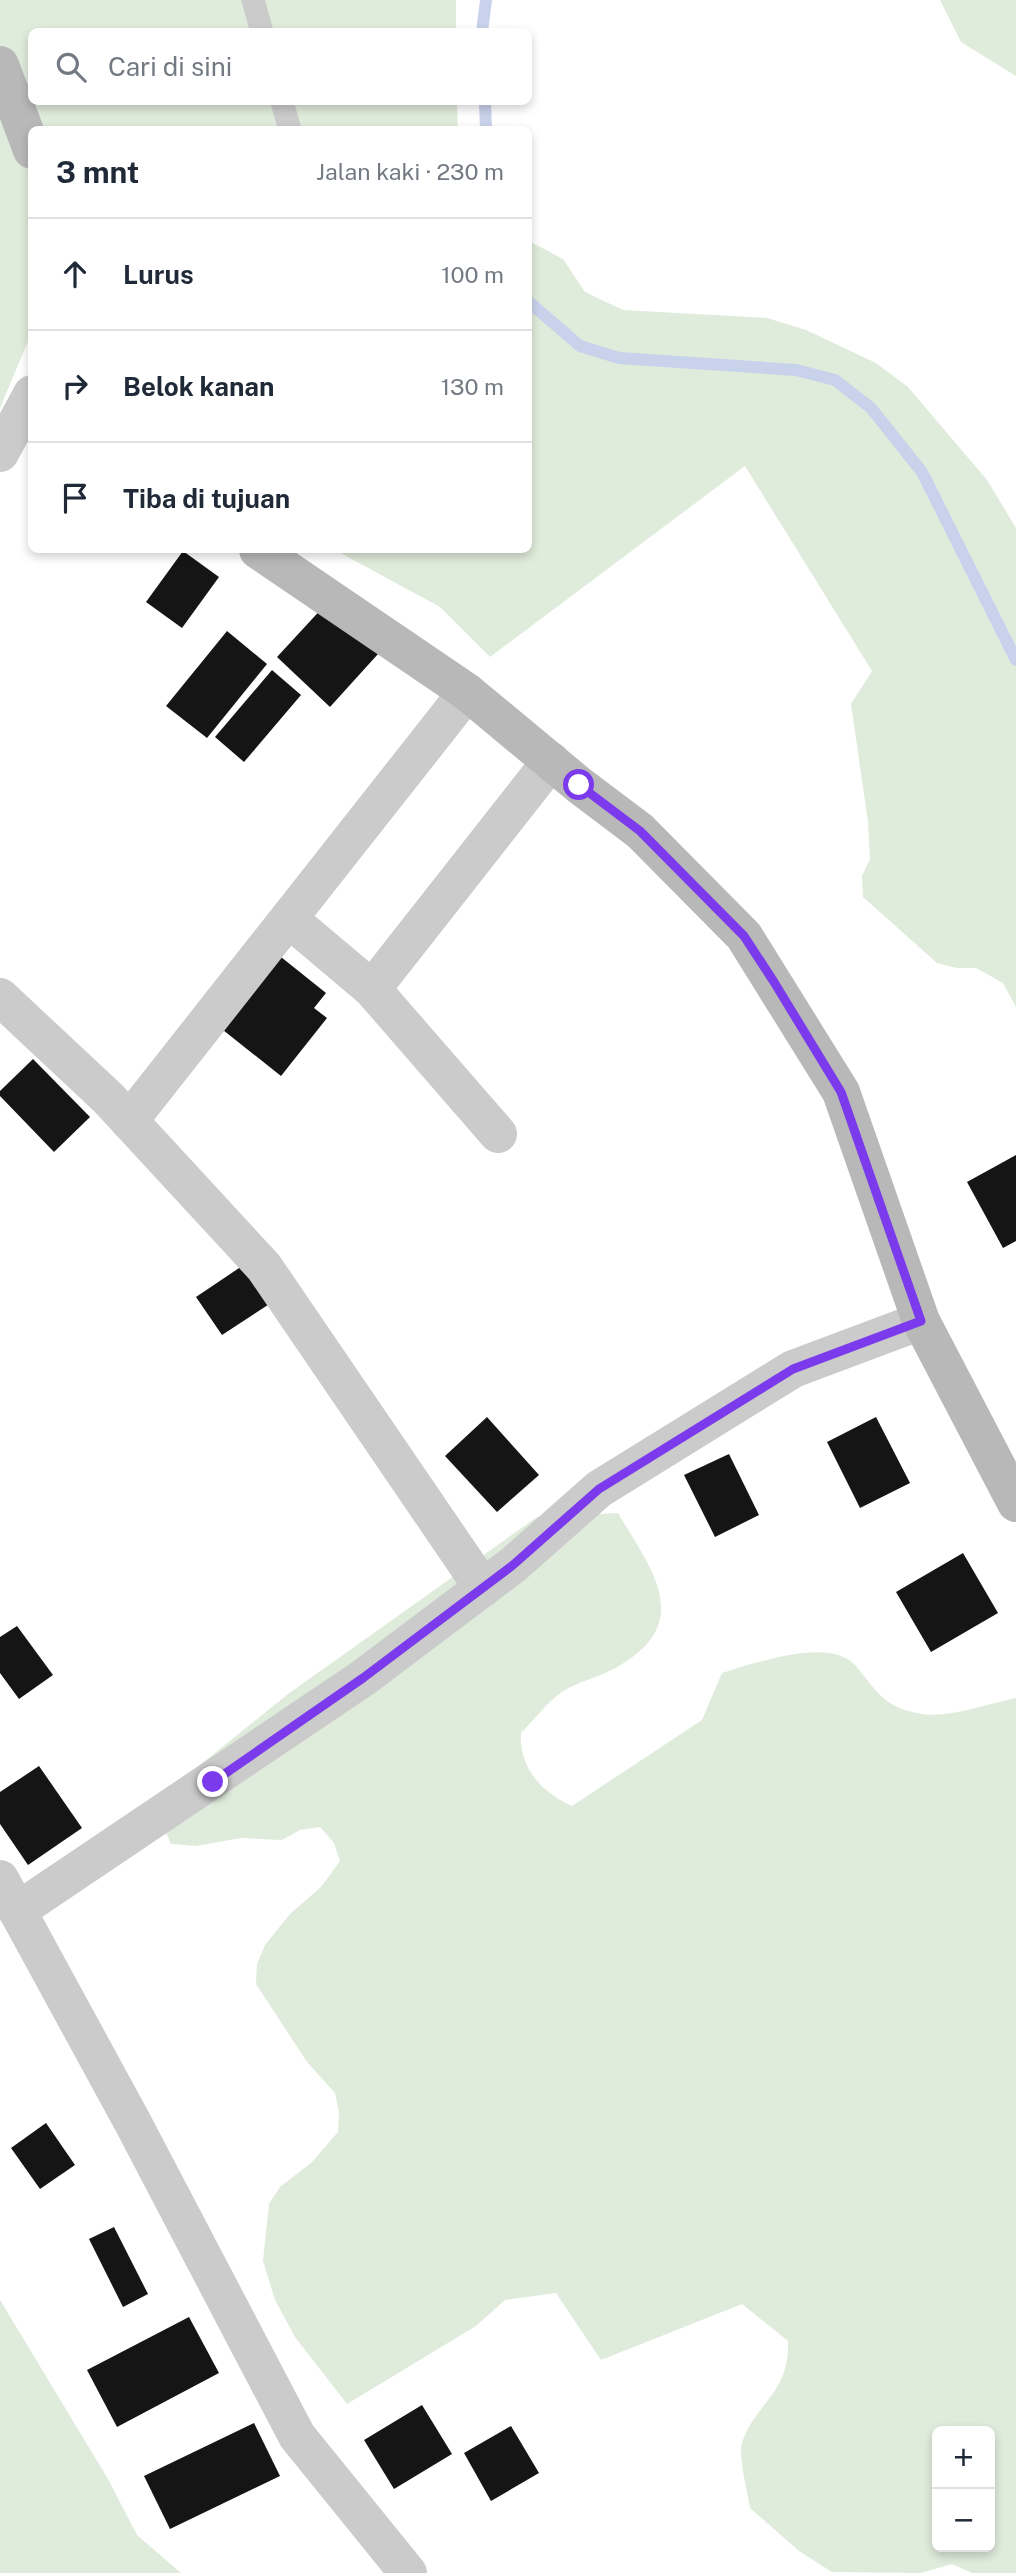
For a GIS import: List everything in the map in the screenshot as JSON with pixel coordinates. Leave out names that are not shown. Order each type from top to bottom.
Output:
[{"type":"street","points":[[0,65],[28,139]]},
{"type":"street","points":[[0,453],[28,401]]},
{"type":"street","points":[[262,553],[467,692],[640,831],[751,947],[841,1092],[921,1321],[1016,1503]]},
{"type":"street","points":[[129,1121],[467,692]]},
{"type":"street","points":[[372,989],[551,761]]},
{"type":"street","points":[[289,919],[372,989],[498,1134]]},
{"type":"street","points":[[0,997],[129,1121],[264,1267],[483,1588]]},
{"type":"street","points":[[408,2573],[297,2436],[9,1895],[353,1686],[483,1588],[599,1489],[700,1425],[793,1369],[921,1321]]},
{"type":"lane","points":[[253,0],[261,28]]},
{"type":"lane","points":[[283,105],[289,126]]},
{"type":"green space","points":[[0,0],[456,0],[456,28],[28,28],[28,105],[457,105],[458,126],[28,126],[28,341],[0,408]]},
{"type":"green space","points":[[940,0],[1016,0],[1016,76],[961,42]]},
{"type":"green space","points":[[532,243],[563,259],[585,292],[623,310],[767,318],[806,330],[876,363],[908,387],[987,480],[1016,528],[1016,1007],[1003,983],[976,968],[957,968],[937,963],[863,897],[862,876],[870,859],[868,822],[851,704],[872,671],[745,466],[490,657],[440,607],[341,553],[532,553]]},
{"type":"green space","points":[[618,1513],[652,1572],[659,1592],[661,1611],[657,1629],[644,1647],[622,1664],[563,1691],[521,1733],[524,1757],[534,1777],[551,1794],[572,1806],[702,1720],[722,1673],[771,1659],[810,1652],[843,1657],[855,1665],[887,1701],[904,1710],[928,1715],[953,1713],[1016,1698],[1016,2573],[972,2573],[952,2564],[921,2573],[832,2572],[799,2551],[750,2508],[742,2465],[742,2443],[748,2429],[778,2386],[787,2359],[788,2341],[742,2304],[601,2360],[556,2293],[505,2300],[476,2326],[347,2404],[295,2337],[275,2300],[263,2261],[269,2204],[280,2187],[312,2162],[338,2132],[339,2112],[335,2093],[307,2062],[256,1984],[257,1964],[265,1945],[290,1914],[321,1887],[340,1861],[334,1843],[320,1827],[300,1830],[282,1840],[241,1838],[196,1846],[171,1844],[153,1803],[288,1694],[537,1517]]},
{"type":"green space","points":[[0,2300],[108,2479],[137,2535],[181,2573],[0,2573]]},
{"type":"building","points":[[182,553],[186,553],[219,577],[182,628],[146,602]]},
{"type":"building","points":[[325,605],[378,654],[330,707],[277,657]]},
{"type":"building","points":[[227,631],[267,664],[207,738],[166,706]]},
{"type":"building","points":[[272,670],[301,695],[244,762],[215,737]]},
{"type":"building","points":[[281,957],[326,993],[314,1008],[327,1018],[281,1076],[223,1030]]},
{"type":"building","points":[[33,1059],[90,1117],[54,1152],[0,1096],[0,1091]]},
{"type":"building","points":[[1016,1155],[1016,1241],[1003,1248],[967,1182]]},
{"type":"building","points":[[248,1262],[274,1301],[222,1335],[196,1297]]},
{"type":"building","points":[[487,1417],[539,1475],[497,1512],[445,1456]]},
{"type":"building","points":[[876,1417],[910,1483],[860,1508],[827,1442]]},
{"type":"building","points":[[729,1454],[759,1515],[715,1537],[684,1475]]},
{"type":"building","points":[[963,1553],[998,1613],[931,1652],[896,1592]]},
{"type":"building","points":[[17,1626],[53,1675],[19,1699],[0,1673],[0,1637]]},
{"type":"building","points":[[39,1766],[82,1828],[28,1865],[0,1824],[0,1792]]},
{"type":"building","points":[[46,2123],[75,2165],[40,2189],[11,2148]]},
{"type":"building","points":[[114,2227],[148,2294],[123,2307],[89,2239]]},
{"type":"building","points":[[189,2317],[219,2373],[117,2427],[87,2370]]},
{"type":"building","points":[[422,2405],[452,2454],[394,2489],[364,2440]]},
{"type":"building","points":[[254,2423],[280,2476],[170,2529],[144,2476]]},
{"type":"building","points":[[511,2426],[539,2473],[491,2501],[464,2453]]},
{"type":"waterway","points":[[482,28],[486,0]]},
{"type":"waterway","points":[[485,105],[486,126]]},
{"type":"waterway","points":[[532,304],[580,346],[619,358],[796,370],[835,380],[871,408],[922,472],[1016,660]]},
{"type":"route","points":[[213,1782],[363,1678],[513,1565],[599,1489],[793,1369],[921,1321],[841,1092],[774,982],[744,936],[640,831],[579,785]]}]
